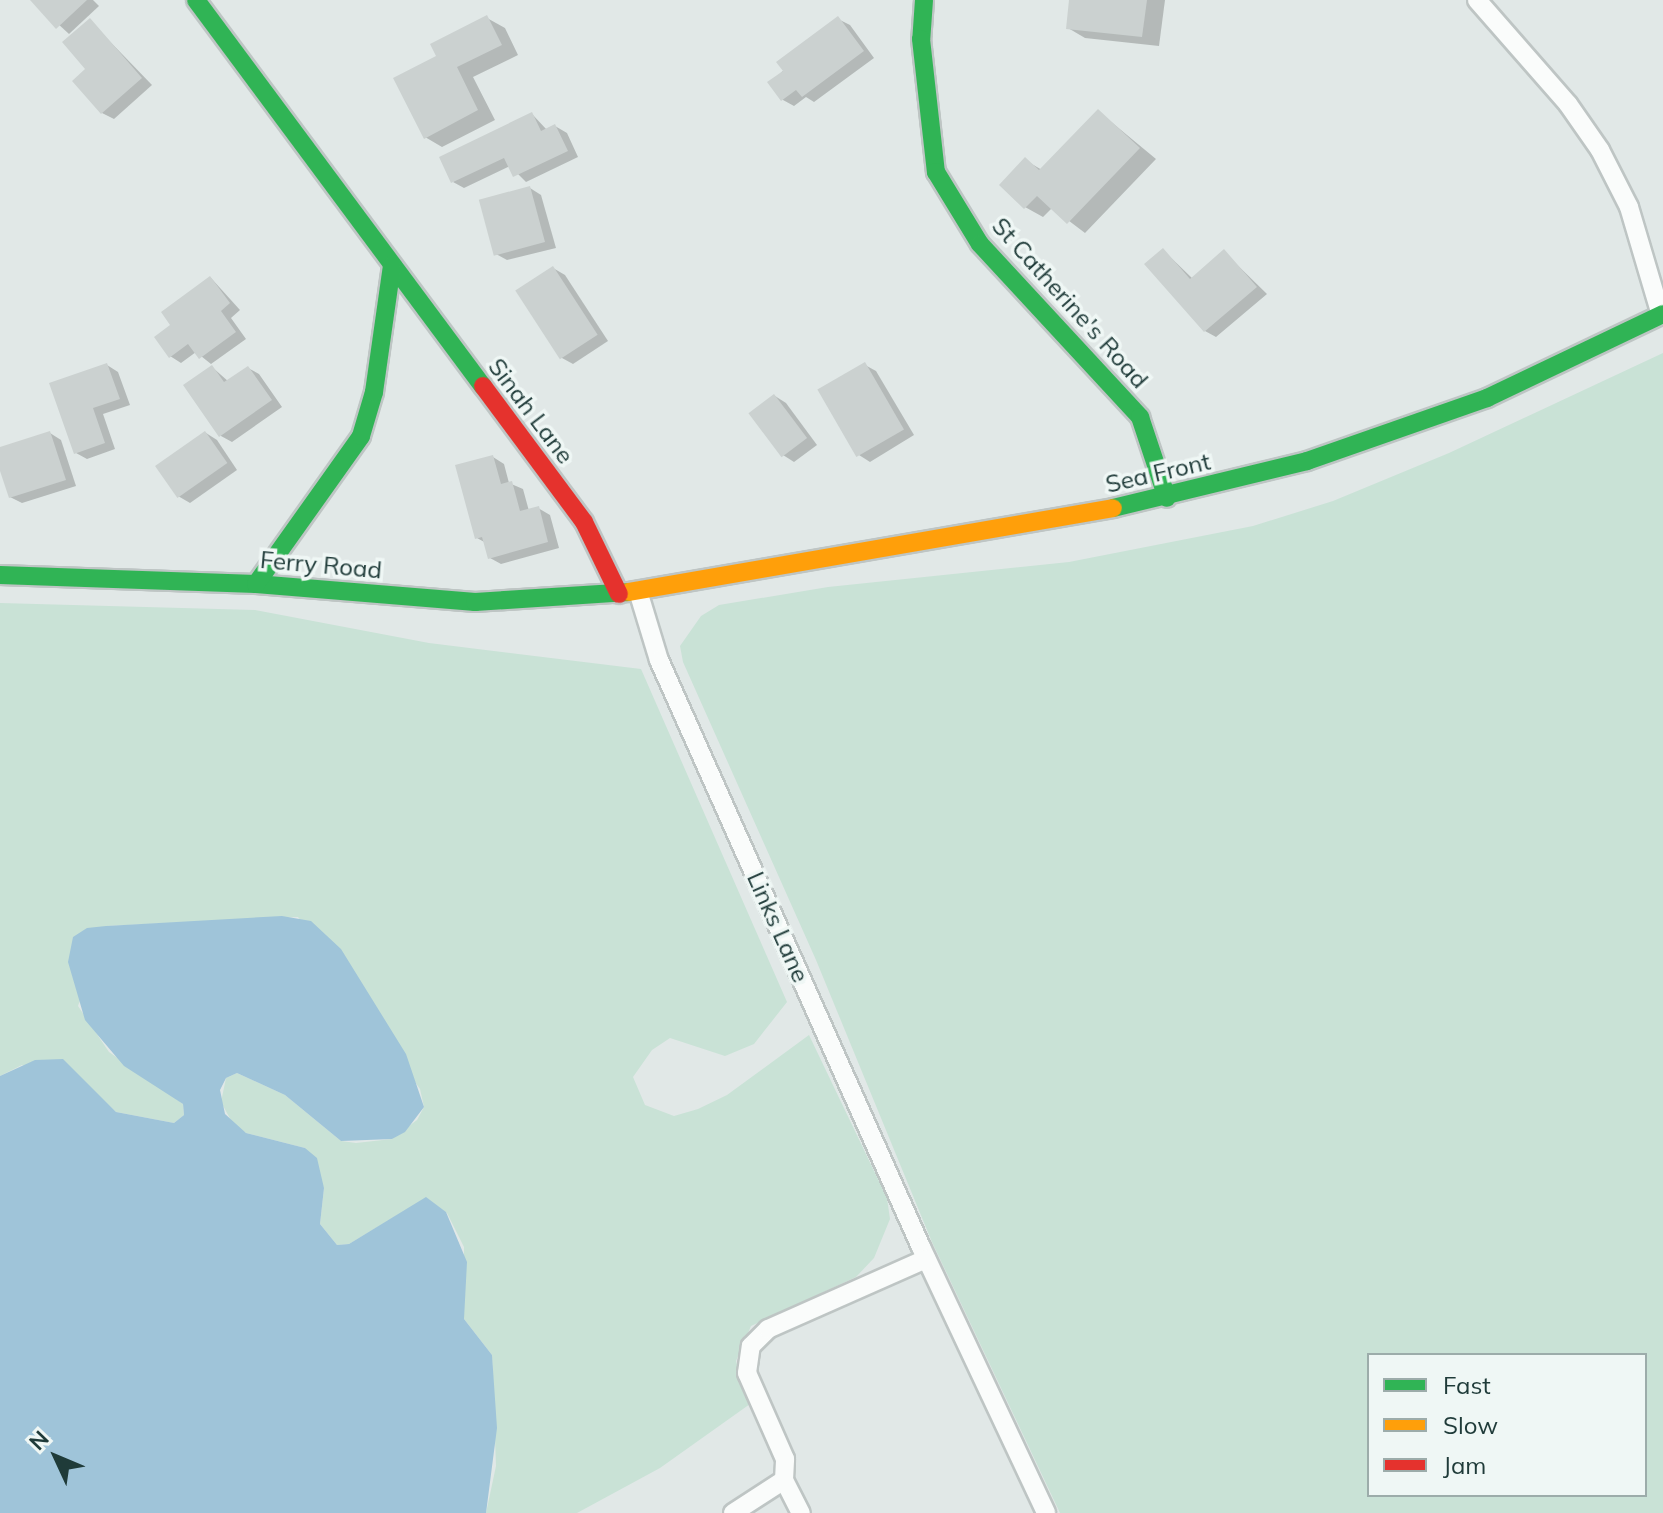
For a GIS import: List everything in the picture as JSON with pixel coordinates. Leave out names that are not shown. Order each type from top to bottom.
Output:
[{"type":"street","name":"Sinah Lane","points":[[196,0],[584,522],[619,594]]},
{"type":"street","name":"St Catherine's Road","points":[[924,0],[921,39],[936,172],[980,244],[1140,417],[1167,498]]},
{"type":"street","points":[[256,584],[361,436],[374,392],[392,265]]},
{"type":"street","name":"Sea Front","points":[[638,591],[1167,498],[1307,461],[1487,398],[1662,315]]},
{"type":"street","name":"Ferry Road","points":[[0,575],[256,584],[475,602],[638,591]]},
{"type":"lane","points":[[1477,0],[1568,104],[1600,150],[1629,207],[1662,315]]},
{"type":"lane","name":"Links Lane","points":[[638,591],[659,660],[926,1259],[1046,1513]]},
{"type":"lane","points":[[801,1513],[784,1480],[785,1459],[747,1373],[751,1346],[768,1329],[926,1259]]},
{"type":"lane","points":[[733,1513],[784,1480]]},
{"type":"green space","points":[[1663,353],[1663,1513],[1060,1513],[932,1242],[816,960],[683,662],[680,646],[701,616],[719,605],[828,587],[1069,562],[1253,526],[1333,501],[1449,453]]},
{"type":"green space","points":[[0,603],[255,610],[429,643],[641,669],[787,1002],[754,1044],[725,1056],[670,1038],[652,1050],[633,1077],[645,1105],[674,1116],[698,1109],[727,1095],[809,1035],[887,1198],[890,1219],[874,1258],[856,1277],[751,1326],[736,1361],[750,1404],[660,1468],[577,1513],[486,1513],[496,1466],[492,1355],[464,1319],[464,1247],[447,1213],[426,1198],[349,1244],[337,1245],[320,1224],[324,1188],[305,1148],[246,1133],[233,1124],[221,1102],[226,1078],[237,1073],[285,1095],[341,1141],[356,1143],[392,1139],[417,1120],[424,1107],[420,1089],[298,917],[106,926],[78,1006],[109,1052],[183,1104],[184,1115],[174,1123],[116,1112],[98,1095],[22,1065],[0,1076]]},
{"type":"water","points":[[282,916],[311,921],[341,949],[406,1054],[424,1107],[405,1132],[392,1139],[341,1141],[285,1095],[237,1073],[226,1078],[220,1090],[225,1114],[246,1133],[305,1148],[317,1158],[324,1188],[320,1224],[337,1245],[349,1244],[426,1197],[446,1212],[467,1262],[464,1319],[492,1355],[497,1428],[486,1513],[0,1513],[0,1076],[35,1060],[63,1059],[116,1112],[174,1123],[184,1115],[183,1104],[124,1066],[85,1020],[68,962],[73,937],[87,928],[106,926]]},
{"type":"building","points":[[30,0],[87,0],[56,29]]},
{"type":"building","points":[[1069,0],[1147,0],[1142,37],[1066,29]]},
{"type":"building","points":[[487,15],[502,45],[457,67],[478,110],[424,139],[393,78],[436,56],[430,44]]},
{"type":"building","points":[[838,16],[864,51],[802,97],[796,90],[781,101],[767,82],[783,71],[776,62]]},
{"type":"building","points":[[90,18],[142,78],[101,114],[72,81],[85,69],[62,42]]},
{"type":"building","points":[[1098,109],[1140,148],[1067,224],[1037,196],[1024,209],[999,185],[1025,157],[1039,170]]},
{"type":"building","points":[[532,112],[541,131],[555,124],[568,151],[513,177],[504,158],[451,183],[439,157]]},
{"type":"building","points":[[530,186],[545,242],[494,256],[479,200]]},
{"type":"building","points":[[1163,248],[1190,279],[1224,249],[1257,287],[1204,332],[1144,264]]},
{"type":"building","points":[[553,266],[598,335],[560,359],[515,291]]},
{"type":"building","points":[[210,276],[230,303],[221,311],[236,332],[199,359],[188,344],[169,358],[154,337],[170,325],[161,312]]},
{"type":"building","points":[[865,362],[904,430],[856,457],[817,390]]},
{"type":"building","points":[[107,363],[120,399],[93,408],[105,443],[74,454],[49,383]]},
{"type":"building","points":[[212,365],[224,382],[248,366],[272,400],[219,437],[183,385]]},
{"type":"building","points":[[774,394],[807,438],[782,457],[748,413]]},
{"type":"building","points":[[50,431],[66,480],[9,498],[0,471],[0,447]]},
{"type":"building","points":[[205,431],[227,463],[177,498],[155,466]]},
{"type":"building","points":[[493,455],[501,484],[512,481],[520,511],[539,506],[548,542],[488,559],[482,537],[475,539],[455,465]]},
{"type":"traffic: fast","points":[[196,0],[483,386]]},
{"type":"traffic: fast","points":[[924,0],[921,39],[936,172],[980,244],[1140,417],[1167,498]]},
{"type":"traffic: fast","points":[[256,584],[361,436],[374,392],[392,265]]},
{"type":"traffic: fast","points":[[1113,508],[1307,461],[1487,398],[1663,314]]},
{"type":"traffic: fast","points":[[0,575],[256,584],[475,602],[628,592]]},
{"type":"traffic: slow","points":[[628,592],[1113,508]]},
{"type":"traffic: jam","points":[[483,386],[584,522],[619,594]]}]
